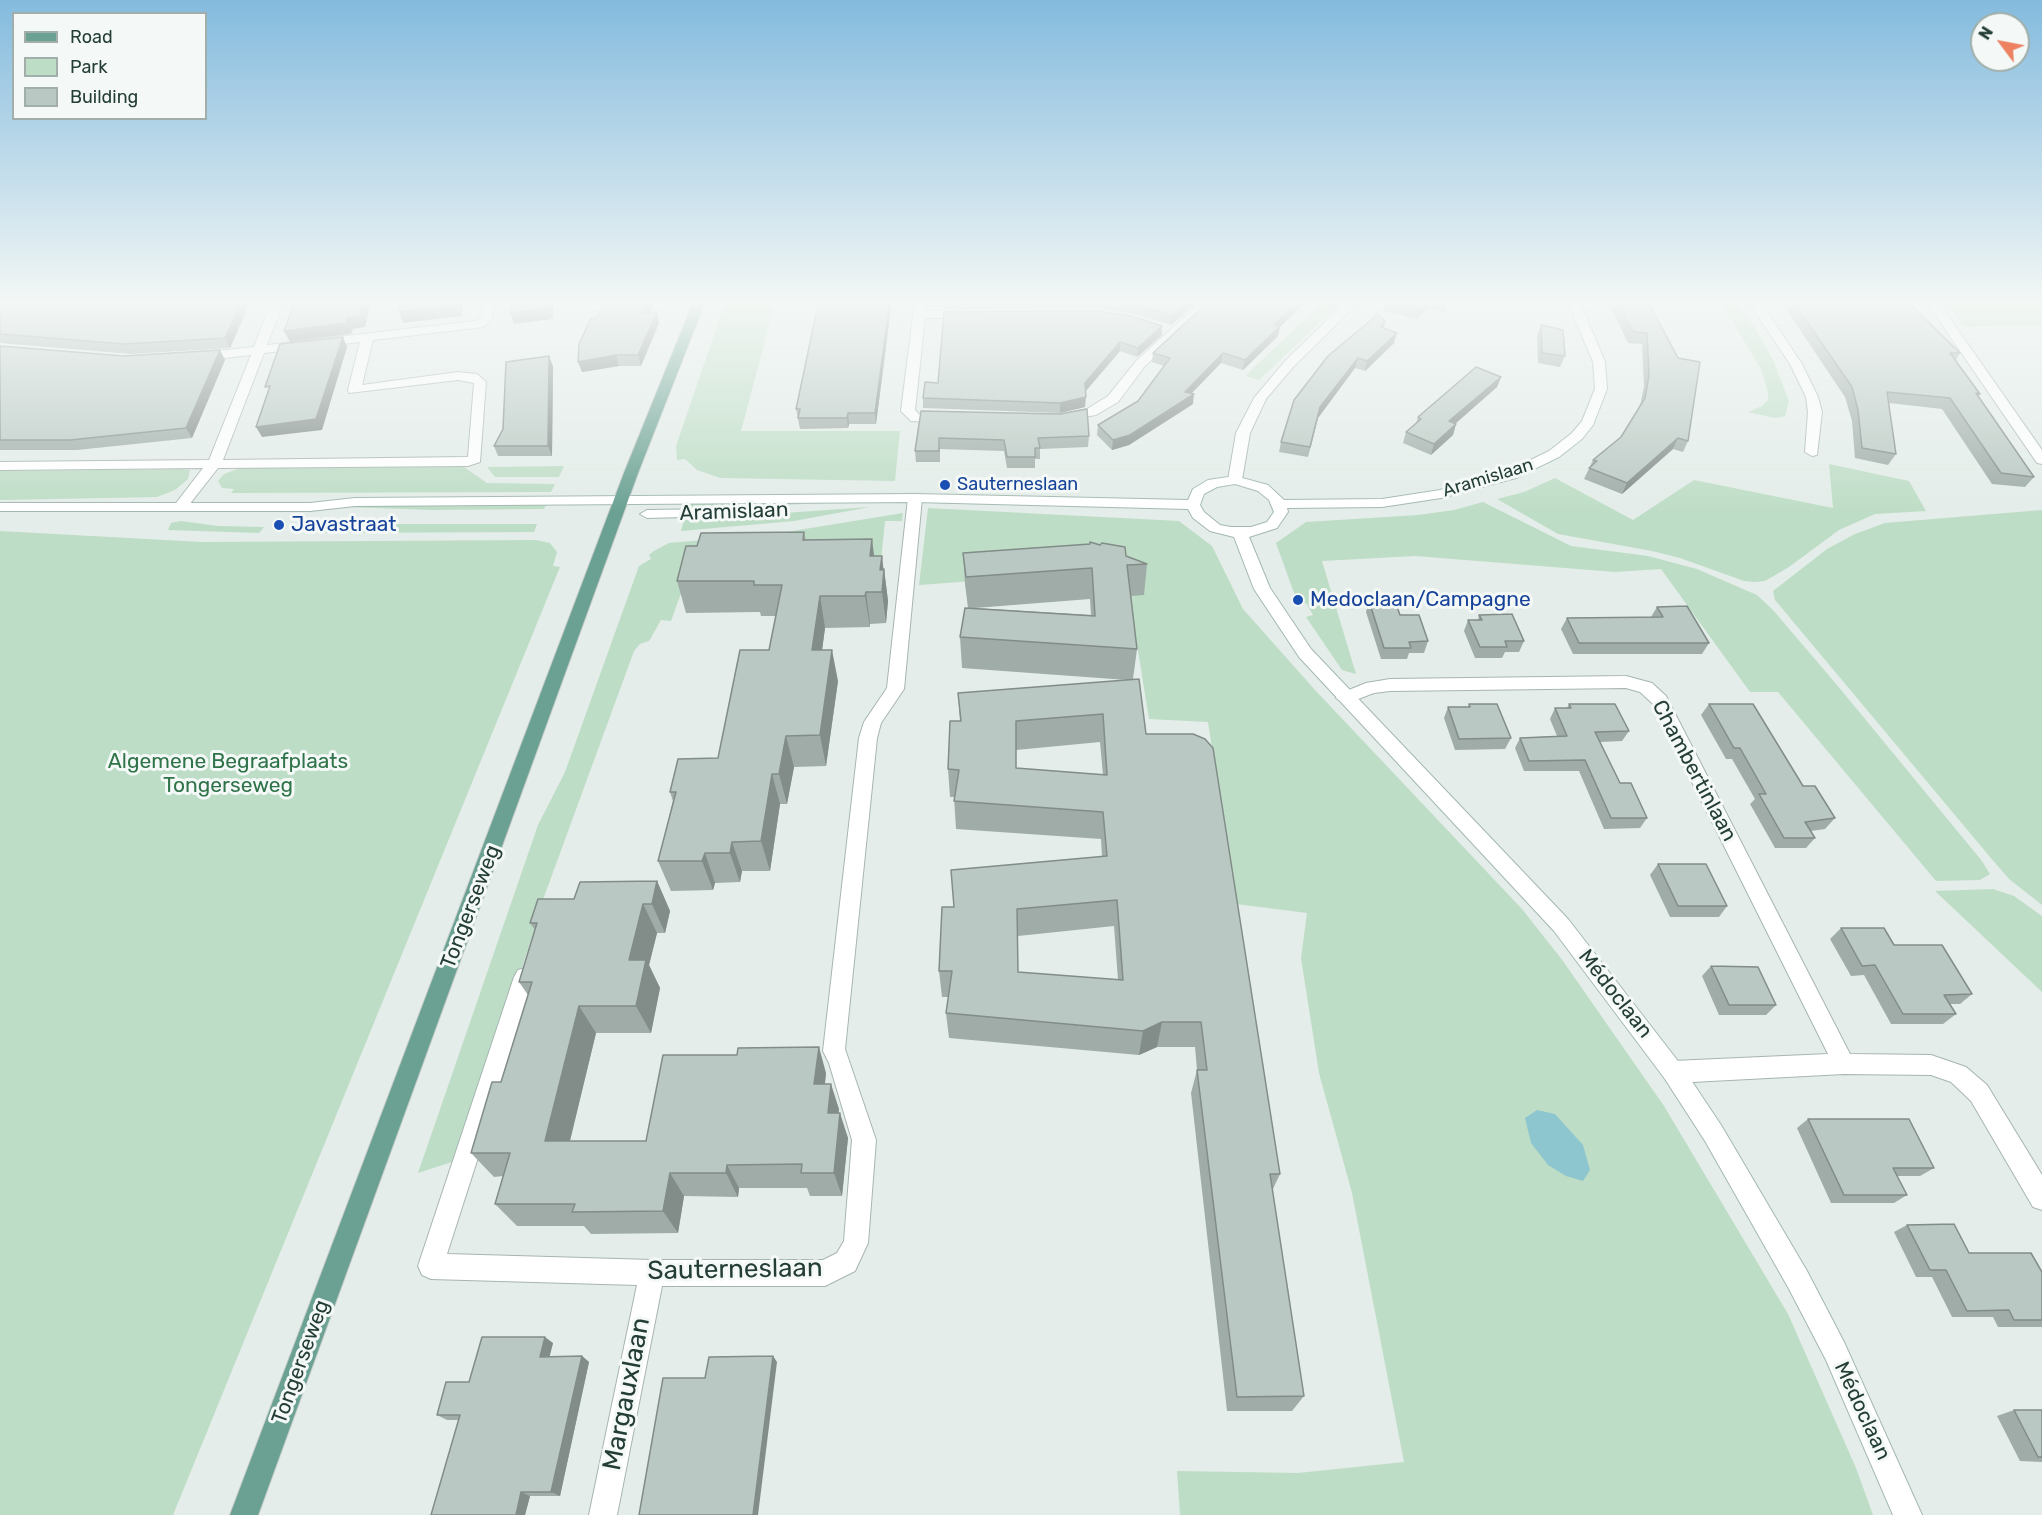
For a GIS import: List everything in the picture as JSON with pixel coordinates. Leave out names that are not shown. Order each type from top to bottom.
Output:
[{"type":"main road","name":"Tongerseweg","points":[[244,1515],[618,507],[672,371]]},
{"type":"street","points":[[180,507],[215,463],[251,371]]},
{"type":"street","points":[[0,466],[472,461],[477,457],[480,382],[472,377],[458,376],[354,390],[359,371]]},
{"type":"street","points":[[913,371],[908,411],[916,418],[957,419]]},
{"type":"street","points":[[1048,419],[1076,417],[1104,407],[1124,389],[1136,371]]},
{"type":"street","points":[[1234,480],[1243,433],[1260,398],[1283,371]]},
{"type":"street","name":"Aramislaan","points":[[1280,504],[1382,503],[1431,496],[1511,475],[1554,454],[1577,436],[1588,422],[1600,389],[1599,371]]},
{"type":"street","points":[[1799,371],[1812,397],[1815,412],[1812,452]]},
{"type":"street","points":[[1981,371],[2042,460]]},
{"type":"street","points":[[1223,480],[1234,480],[1263,488],[1280,504],[1281,512],[1272,525],[1263,530],[1240,533],[1208,524],[1198,515],[1193,505],[1198,492],[1204,487],[1223,480]]},
{"type":"street","name":"Aramislaan","points":[[618,507],[802,510],[852,500],[915,498],[1193,505]]},
{"type":"street","name":"Sauterneslaan","points":[[525,977],[431,1266],[652,1273],[825,1273],[846,1262],[856,1243],[864,1140],[839,1059],[834,1051],[868,738],[873,722],[895,689],[915,498]]},
{"type":"street","points":[[0,507],[310,507],[348,513],[618,507]]},
{"type":"street","name":"Médoclaan","points":[[1240,533],[1254,571],[1273,608],[1305,652],[1345,698],[1562,925],[1673,1072],[1718,1142],[1798,1280],[1835,1351],[1908,1515]]},
{"type":"street","name":"Chambertinlaan","points":[[1345,698],[1372,687],[1390,685],[1626,682],[1646,687],[1660,700],[1844,1064]]},
{"type":"street","points":[[1673,1072],[1844,1064],[1931,1065],[1958,1074],[1979,1093],[2042,1198]]},
{"type":"street","name":"Margauxlaan","points":[[603,1515],[652,1273]]},
{"type":"green space","points":[[702,371],[757,371],[741,431],[900,431],[895,481],[720,478],[697,470],[685,459],[677,460],[676,446]]},
{"type":"green space","points":[[1251,371],[1269,371],[1259,380],[1245,376]]},
{"type":"green space","points":[[1762,371],[1777,371],[1789,401],[1785,416],[1775,418],[1748,412],[1762,406],[1768,400]]},
{"type":"green space","points":[[1829,464],[1909,481],[1926,511],[1875,514],[1839,530],[1789,567],[1765,581],[1744,581],[1680,558],[1558,534],[1497,499],[1524,492],[1555,478],[1633,520],[1694,480],[1833,508]]},
{"type":"green space","points":[[564,466],[559,477],[495,477],[487,467]]},
{"type":"green space","points":[[464,467],[487,483],[555,484],[551,492],[231,493],[234,489],[222,488],[218,481],[224,474],[240,468]]},
{"type":"green space","points":[[190,470],[188,479],[175,490],[157,497],[0,500],[0,471]]},
{"type":"green space","points":[[1483,502],[1571,546],[1648,556],[1697,569],[1757,595],[1773,610],[1837,685],[1982,861],[1990,874],[1980,880],[1936,881],[1778,692],[1750,692],[1661,569],[1615,572],[1415,556],[1322,561],[1356,674],[1342,670],[1306,617],[1313,615],[1306,603],[1298,604],[1276,543],[1306,522],[1418,515],[1454,510]]},
{"type":"green space","points":[[689,504],[805,504],[688,509]]},
{"type":"green space","points":[[345,505],[546,505],[544,509],[434,510],[342,507]]},
{"type":"green space","points":[[870,507],[794,521],[681,531],[684,520]]},
{"type":"green space","points":[[928,508],[1179,521],[1212,546],[1243,609],[1315,690],[1522,909],[1563,961],[1664,1106],[1788,1314],[1856,1468],[1873,1515],[1180,1515],[1177,1471],[1298,1473],[1404,1462],[1352,1193],[1319,1073],[1301,958],[1307,913],[1236,904],[1208,722],[1149,719],[1125,570],[919,585]]},
{"type":"green space","points":[[2042,510],[2042,905],[2009,879],[1990,857],[1775,600],[1773,591],[1827,549],[1855,534],[1885,523]]},
{"type":"green space","points":[[903,513],[902,521],[885,521],[881,560],[693,560],[671,621],[661,620],[649,641],[640,644],[634,651],[533,927],[535,928],[458,1160],[418,1173],[538,825],[565,772],[639,566],[651,559],[649,555],[654,551],[669,543],[774,534]]},
{"type":"green space","points":[[317,520],[373,524],[537,524],[534,532],[326,533],[314,522]]},
{"type":"green space","points":[[181,521],[218,526],[264,527],[259,533],[168,530],[171,523]]},
{"type":"green space","name":"Algemene Begraafplaats Tongerseweg","points":[[0,531],[202,542],[536,540],[550,543],[557,552],[553,566],[560,567],[173,1515],[0,1515]]},
{"type":"green space","points":[[1993,889],[2014,896],[2042,916],[2042,992],[1935,891]]},
{"type":"water","points":[[1537,1110],[1555,1114],[1583,1145],[1590,1170],[1583,1181],[1566,1176],[1548,1165],[1531,1143],[1525,1118]]},
{"type":"building","points":[[0,371],[211,371],[186,428],[70,440],[0,440]]},
{"type":"building","points":[[271,371],[332,371],[316,419],[256,427],[270,386],[265,387]]},
{"type":"building","points":[[506,371],[549,371],[548,446],[494,446],[503,429]]},
{"type":"building","points":[[804,371],[881,371],[875,413],[848,413],[847,418],[798,418],[800,409],[796,409]]},
{"type":"building","points":[[939,371],[1096,371],[1085,383],[1086,397],[1060,403],[923,398],[925,382],[938,383]]},
{"type":"building","points":[[1161,371],[1206,371],[1185,392],[1194,394],[1130,435],[1113,440],[1098,425],[1138,401]]},
{"type":"building","points":[[1317,371],[1348,371],[1320,407],[1310,447],[1281,442],[1294,400]]},
{"type":"building","points":[[1472,371],[1485,371],[1501,377],[1449,421],[1456,424],[1434,444],[1406,432],[1421,419],[1418,417]]},
{"type":"building","points":[[1649,371],[1699,371],[1688,441],[1678,438],[1627,483],[1589,468],[1597,461],[1593,460],[1621,437],[1645,398]]},
{"type":"building","points":[[1841,371],[1963,371],[2034,477],[2001,473],[1950,398],[1887,392],[1896,454],[1862,448],[1858,410],[1852,387]]},
{"type":"building","points":[[1087,409],[1089,436],[1038,438],[1040,448],[1035,448],[1035,457],[1007,457],[1004,440],[939,438],[939,451],[915,451],[921,411],[1060,414]]},
{"type":"building","points":[[804,532],[803,540],[872,539],[870,556],[882,556],[880,570],[884,569],[882,592],[866,592],[865,596],[820,596],[812,650],[832,650],[820,735],[786,736],[779,774],[772,774],[761,841],[732,842],[730,853],[705,853],[702,861],[658,861],[676,792],[670,792],[678,759],[718,758],[740,650],[769,650],[782,585],[754,585],[754,581],[677,581],[686,546],[697,546],[701,533]]},
{"type":"building","points":[[1090,542],[1125,547],[1126,556],[1147,564],[1127,565],[1137,649],[960,637],[965,608],[1095,616],[1092,568],[966,577],[963,553],[1090,544]]},
{"type":"building","points":[[1369,601],[1395,601],[1400,615],[1419,615],[1428,641],[1409,642],[1411,648],[1384,648]]},
{"type":"building","points":[[1687,606],[1709,643],[1579,643],[1567,618],[1663,617],[1657,607]]},
{"type":"building","points":[[1512,614],[1524,641],[1505,641],[1507,647],[1480,647],[1468,620],[1482,620],[1479,615]]},
{"type":"building","points":[[1139,679],[1146,734],[1193,734],[1205,739],[1213,748],[1280,1174],[1270,1174],[1304,1396],[1237,1397],[1197,1070],[1207,1070],[1201,1022],[1162,1022],[1143,1031],[946,1013],[952,971],[939,971],[942,907],[954,907],[951,870],[1107,856],[1103,812],[954,801],[959,770],[948,769],[950,721],[961,721],[958,693]],"holes":[[[1103,714],[1107,775],[1016,768],[1016,721]],[[1117,900],[1123,980],[1018,972],[1017,909]]]},
{"type":"building","points":[[1469,704],[1497,704],[1511,738],[1459,739],[1448,707],[1470,707]]},
{"type":"building","points":[[1569,704],[1615,704],[1629,731],[1595,732],[1620,783],[1631,783],[1647,818],[1611,818],[1585,760],[1529,761],[1520,738],[1567,736],[1555,708],[1571,708]]},
{"type":"building","points":[[1709,704],[1753,704],[1803,786],[1815,786],[1835,818],[1805,822],[1815,838],[1784,838],[1759,794],[1766,794],[1740,748],[1734,748]]},
{"type":"building","points":[[1658,864],[1706,864],[1727,906],[1678,906]]},
{"type":"building","points":[[657,881],[652,904],[643,904],[629,960],[646,960],[636,1006],[579,1006],[545,1141],[646,1141],[663,1055],[737,1055],[738,1048],[819,1047],[814,1084],[831,1084],[828,1113],[840,1113],[834,1173],[801,1173],[802,1164],[727,1165],[726,1173],[670,1173],[663,1211],[572,1212],[575,1204],[495,1204],[510,1153],[471,1153],[492,1082],[501,1082],[532,982],[519,982],[537,923],[530,923],[538,899],[574,899],[580,882]]},
{"type":"building","points":[[1841,928],[1884,928],[1894,945],[1942,945],[1972,994],[1944,995],[1956,1014],[1903,1014],[1875,965],[1862,966]]},
{"type":"building","points":[[1711,966],[1758,967],[1776,1005],[1729,1005]]},
{"type":"building","points":[[1808,1119],[1909,1119],[1934,1168],[1893,1168],[1907,1195],[1844,1195]]},
{"type":"building","points":[[1954,1224],[1969,1253],[2031,1253],[2042,1272],[2042,1320],[2014,1320],[2009,1310],[1967,1311],[1946,1270],[1930,1270],[1907,1225]]},
{"type":"building","points":[[482,1337],[545,1337],[540,1357],[582,1356],[551,1492],[521,1492],[516,1515],[431,1515],[460,1415],[437,1415],[446,1382],[469,1382]]},
{"type":"building","points":[[773,1356],[753,1515],[639,1515],[663,1378],[705,1378],[709,1357]]},
{"type":"building","points":[[2014,1410],[2042,1410],[2042,1457],[2038,1457]]},
{"type":"place","name":"Sauterneslaan","points":[[945,485]]},
{"type":"place","name":"Javastraat","points":[[279,525]]},
{"type":"place","name":"Medoclaan/Campagne","points":[[1298,600]]}]
